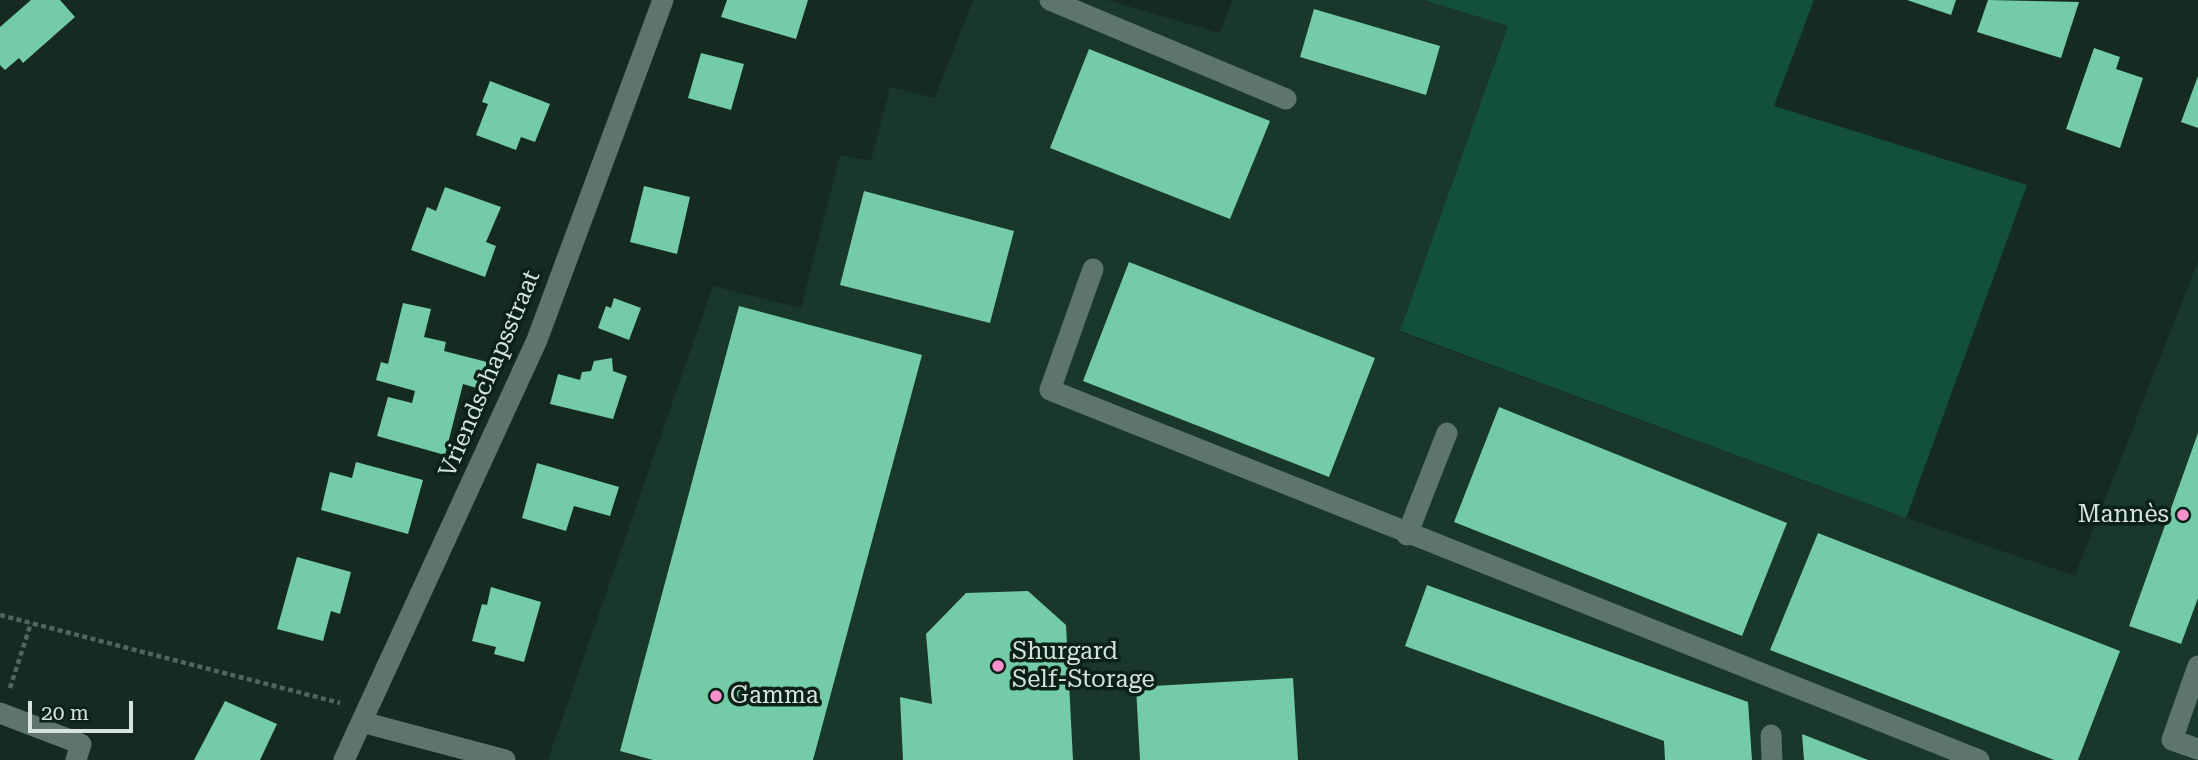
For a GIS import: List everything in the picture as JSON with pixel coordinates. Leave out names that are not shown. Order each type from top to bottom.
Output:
[{"type":"street","name":"Vriendschapsstraat","points":[[344,760],[537,340],[663,0]]},
{"type":"street","points":[[1050,0],[1286,99]]},
{"type":"street","points":[[1093,269],[1050,390],[1408,535],[1979,760]]},
{"type":"street","points":[[1408,535],[1447,433]]},
{"type":"street","points":[[2198,666],[2172,740],[2198,749]]},
{"type":"street","points":[[1,714],[81,744],[76,760]]},
{"type":"street","points":[[365,716],[505,760]]},
{"type":"street","points":[[1771,735],[1772,760]]},
{"type":"path","points":[[0,615],[365,716]]},
{"type":"path","points":[[1,714],[31,622]]},
{"type":"shaded area","points":[[973,0],[1107,0],[1220,33],[1232,0],[1424,0],[1509,26],[1400,332],[1906,518],[2075,576],[2198,261],[2198,760],[548,760],[713,286],[801,308],[840,155],[871,161],[890,87],[935,98]]},
{"type":"green space","points":[[1424,0],[1814,0],[1774,106],[2027,185],[1906,518],[1400,331],[1508,26]]},
{"type":"building","points":[[31,0],[60,0],[75,17],[23,63],[19,58],[5,70],[0,65],[0,27]]},
{"type":"building","points":[[727,0],[808,0],[796,39],[721,17]]},
{"type":"building","points":[[1907,0],[1956,0],[1951,15]]},
{"type":"building","points":[[1988,0],[2079,2],[2061,58],[1977,32]]},
{"type":"building","points":[[1314,9],[1440,46],[1426,95],[1300,57]]},
{"type":"building","points":[[2094,48],[2120,57],[2116,69],[2143,78],[2120,148],[2066,129]]},
{"type":"building","points":[[1089,49],[1270,121],[1230,219],[1050,148]]},
{"type":"building","points":[[701,53],[744,64],[731,110],[688,98]]},
{"type":"building","points":[[2198,76],[2198,128],[2181,122]]},
{"type":"building","points":[[490,81],[550,104],[535,142],[521,137],[516,150],[476,135],[488,104],[482,102]]},
{"type":"building","points":[[644,186],[690,197],[677,254],[630,242]]},
{"type":"building","points":[[445,187],[501,207],[486,242],[496,246],[485,277],[411,250],[427,207],[436,211]]},
{"type":"building","points":[[864,191],[1014,231],[990,323],[840,285]]},
{"type":"building","points":[[1129,262],[1375,358],[1329,477],[1083,381]]},
{"type":"building","points":[[614,298],[641,308],[629,340],[598,328],[606,306],[611,308]]},
{"type":"building","points":[[403,303],[431,309],[424,337],[446,342],[444,351],[487,362],[480,389],[463,384],[445,455],[377,436],[388,397],[412,403],[415,391],[376,380],[381,362],[388,364]]},
{"type":"building","points":[[739,306],[922,355],[813,760],[653,760],[620,751]]},
{"type":"building","points":[[612,358],[613,371],[627,376],[613,419],[550,404],[558,374],[580,380],[582,372],[591,371],[594,361]]},
{"type":"building","points":[[1499,407],[1787,523],[1742,636],[1454,522]]},
{"type":"building","name":"Mannès","points":[[2198,433],[2198,598],[2181,644],[2129,626]]},
{"type":"building","points":[[356,462],[423,480],[408,534],[321,510],[330,472],[352,478]]},
{"type":"building","points":[[537,463],[619,487],[610,516],[574,506],[566,531],[522,518]]},
{"type":"building","points":[[1818,533],[2120,651],[2078,760],[2054,760],[1770,650]]},
{"type":"building","points":[[297,557],[351,572],[340,614],[331,611],[323,641],[277,629]]},
{"type":"building","points":[[1427,585],[1748,702],[1752,760],[1665,760],[1664,741],[1405,646]]},
{"type":"building","points":[[491,587],[541,602],[524,662],[494,654],[496,647],[472,641],[482,604],[487,605]]},
{"type":"building","name":"Shurgard Self-Storage","points":[[1028,591],[1066,625],[1073,760],[903,760],[900,697],[932,704],[926,634],[966,593]]},
{"type":"building","points":[[1293,678],[1298,760],[1140,760],[1136,687]]},
{"type":"building","points":[[225,701],[277,724],[260,760],[194,760]]},
{"type":"building","points":[[1802,734],[1868,760],[1804,760]]},
{"type":"place","name":"Mannès","points":[[2183,515]]},
{"type":"place","name":"Shurgard Self-Storage","points":[[998,666]]},
{"type":"place","name":"Gamma","points":[[716,696]]}]
